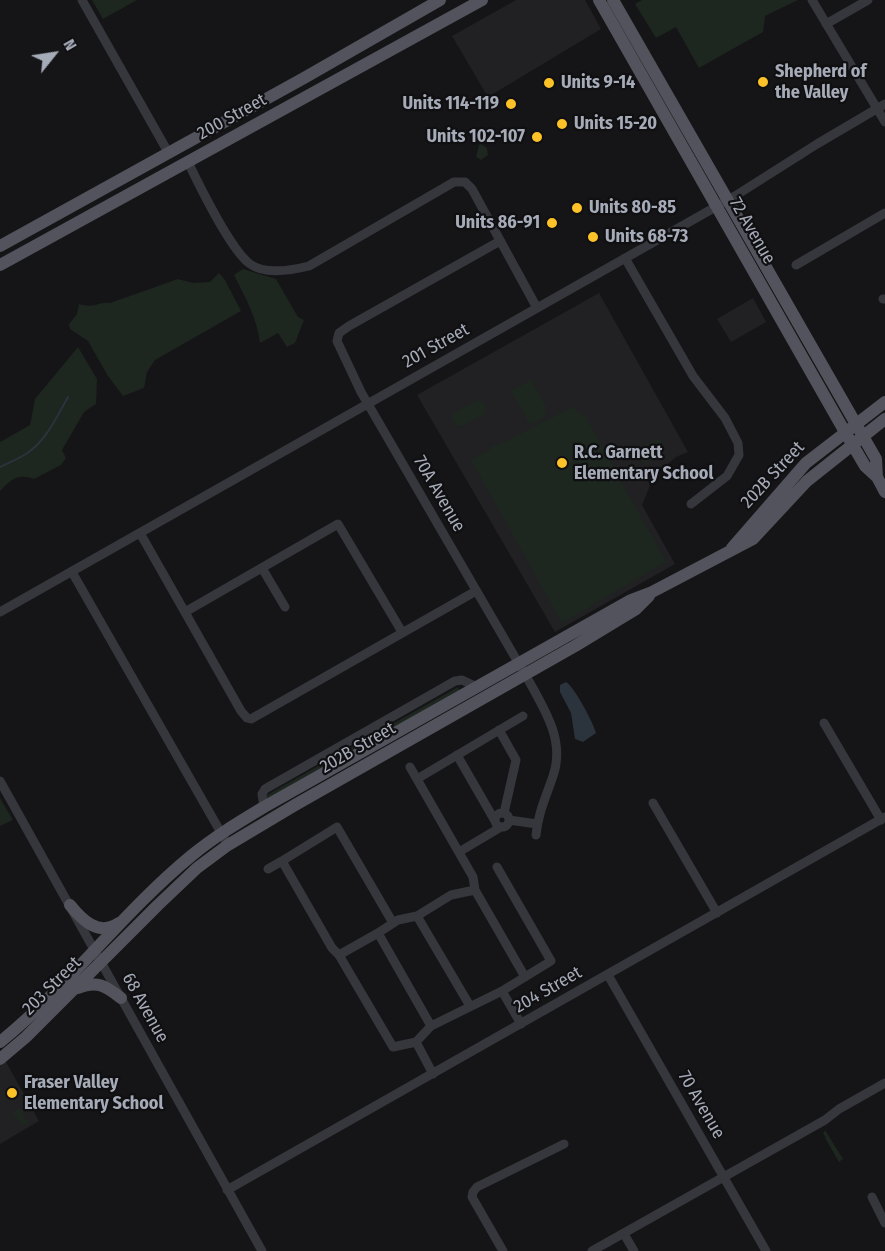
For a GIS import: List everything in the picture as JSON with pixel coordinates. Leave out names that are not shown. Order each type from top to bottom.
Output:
[{"type":"main road","name":"200 Street","points":[[0,246],[440,0]]},
{"type":"main road","name":"200 Street","points":[[0,265],[482,0]]},
{"type":"main road","name":"72 Avenue","points":[[599,0],[863,436],[876,459],[877,477]]},
{"type":"main road","name":"72 Avenue","points":[[613,0],[852,444],[866,466],[877,477],[885,492]]},
{"type":"main road","points":[[150,182],[163,169],[168,160],[168,152]]},
{"type":"main road","name":"202B Street","points":[[732,549],[795,474],[885,402]]},
{"type":"main road","name":"202B Street","points":[[101,962],[184,880],[228,844],[522,669],[631,600],[652,592],[753,539],[807,481],[885,418]]},
{"type":"main road","name":"202B Street","points":[[95,950],[175,871],[222,833],[477,687],[522,669]]},
{"type":"main road","points":[[70,905],[80,918],[99,928],[115,926],[127,918]]},
{"type":"main road","name":"203 Street","points":[[0,1042],[34,1012],[95,950]]},
{"type":"main road","name":"203 Street","points":[[0,1059],[27,1037],[101,962]]},
{"type":"main road","points":[[74,990],[98,983],[121,998]]},
{"type":"street","points":[[82,0],[168,152]]},
{"type":"street","points":[[812,0],[881,107],[885,122]]},
{"type":"street","points":[[826,24],[868,0]]},
{"type":"street","name":"201 Street","points":[[0,612],[722,203],[881,107]]},
{"type":"street","points":[[188,162],[236,249],[252,265],[272,270],[291,271],[309,266],[454,182],[465,182],[472,189],[537,308]]},
{"type":"street","points":[[796,265],[885,213]]},
{"type":"street","name":"70A Avenue","points":[[500,241],[349,326],[339,333],[338,337],[341,352],[369,403],[522,669]]},
{"type":"street","points":[[625,258],[693,376],[725,418],[738,443],[738,455],[727,476],[691,504]]},
{"type":"street","points":[[185,612],[338,524],[402,632]]},
{"type":"street","points":[[140,533],[241,711],[251,719],[476,591]]},
{"type":"street","points":[[262,568],[285,607]]},
{"type":"street","points":[[72,572],[228,844]]},
{"type":"street","points":[[522,669],[547,713],[556,742],[556,764],[539,811],[536,835]]},
{"type":"street","points":[[417,779],[523,716]]},
{"type":"street","points":[[824,723],[883,819]]},
{"type":"street","points":[[499,730],[516,760],[507,817]]},
{"type":"street","points":[[457,755],[498,824]]},
{"type":"street","points":[[410,767],[473,877],[475,890],[525,977]]},
{"type":"street","name":"68 Avenue","points":[[0,781],[262,1251]]},
{"type":"street","points":[[653,803],[717,913]]},
{"type":"street","points":[[498,824],[497,815],[537,824]]},
{"type":"street","name":"204 Street","points":[[227,1190],[883,819]]},
{"type":"street","points":[[459,852],[498,824]]},
{"type":"street","points":[[268,869],[337,827],[393,923]]},
{"type":"street","points":[[282,861],[393,1047],[416,1042],[431,1026],[502,991],[551,961],[497,867]]},
{"type":"street","points":[[339,955],[393,923],[417,915],[451,895],[475,890]]},
{"type":"street","points":[[417,915],[470,1006]]},
{"type":"street","points":[[378,933],[431,1026]]},
{"type":"street","name":"70 Avenue","points":[[608,975],[766,1251]]},
{"type":"street","points":[[502,991],[521,1024]]},
{"type":"street","points":[[416,1042],[433,1074]]},
{"type":"street","points":[[592,1251],[825,1120],[839,1109],[885,1083]]},
{"type":"street","points":[[503,1251],[472,1197],[473,1192],[477,1187],[564,1144]]},
{"type":"street","points":[[872,1197],[885,1223]]},
{"type":"street","points":[[624,1234],[634,1251]]},
{"type":"shaded area","points":[[92,0],[137,0],[103,19]]},
{"type":"shaded area","points":[[516,0],[585,0],[601,29],[488,97],[452,36]]},
{"type":"shaded area","points":[[642,0],[798,0],[765,16],[763,32],[699,68],[676,27],[656,38],[635,4]]},
{"type":"shaded area","points":[[481,144],[487,148],[488,155],[481,160],[476,157]]},
{"type":"shaded area","points":[[243,269],[276,279],[298,317],[304,320],[295,343],[287,347],[278,333],[260,343],[253,316],[234,275]]},
{"type":"shaded area","points":[[219,273],[241,311],[155,360],[147,372],[144,388],[123,396],[108,376],[88,341],[70,329],[69,324],[77,314],[79,304],[89,306],[110,303],[178,279],[193,283],[210,282]]},
{"type":"shaded area","name":"R.C. Garnett Elementary School","points":[[599,293],[688,452],[676,457],[654,476],[642,505],[675,564],[555,632],[417,395]]},
{"type":"shaded area","points":[[753,298],[766,322],[731,342],[717,319]]},
{"type":"shaded area","points":[[78,347],[97,379],[96,404],[84,412],[62,450],[66,458],[61,465],[34,479],[15,478],[0,491],[0,442],[30,425],[35,399]]},
{"type":"shaded area","points":[[531,380],[547,408],[544,410],[547,416],[530,425],[511,391]]},
{"type":"shaded area","points":[[477,400],[483,402],[486,407],[485,414],[463,426],[456,425],[451,418],[452,414]]},
{"type":"shaded area","points":[[572,407],[586,417],[666,562],[562,623],[471,460],[491,449],[490,447],[505,442]]},
{"type":"shaded area","points":[[656,439],[661,440],[664,448],[653,455],[645,465],[638,453],[639,449]]},
{"type":"shaded area","points":[[566,682],[574,690],[596,733],[583,742],[575,739],[571,713],[560,692],[560,685]]},
{"type":"shaded area","points":[[458,687],[460,691],[267,800],[267,795]]},
{"type":"shaded area","points":[[0,798],[13,820],[0,826]]},
{"type":"shaded area","name":"Fraser Valley Elementary School","points":[[5,1060],[39,1121],[0,1144],[0,1064]]},
{"type":"shaded area","points":[[18,1108],[23,1110],[24,1117],[28,1121],[26,1124],[22,1125],[14,1116],[14,1111]]},
{"type":"shaded area","points":[[825,1130],[843,1159],[839,1162],[823,1134]]},
{"type":"waterway","points":[[0,467],[26,454],[39,443],[68,397]]},
{"type":"place","name":"Shepherd of the Valley","points":[[763,82]]},
{"type":"place","name":"Units 9-14","points":[[549,83]]},
{"type":"place","name":"Units 114-119","points":[[511,104]]},
{"type":"place","name":"Units 15-20","points":[[562,124]]},
{"type":"place","name":"Units 102-107","points":[[537,137]]},
{"type":"place","name":"Units 80-85","points":[[577,208]]},
{"type":"place","name":"Units 86-91","points":[[552,223]]},
{"type":"place","name":"Units 68-73","points":[[593,237]]},
{"type":"place","name":"R.C. Garnett Elementary School","points":[[562,463]]},
{"type":"place","name":"Fraser Valley Elementary School","points":[[12,1093]]}]
